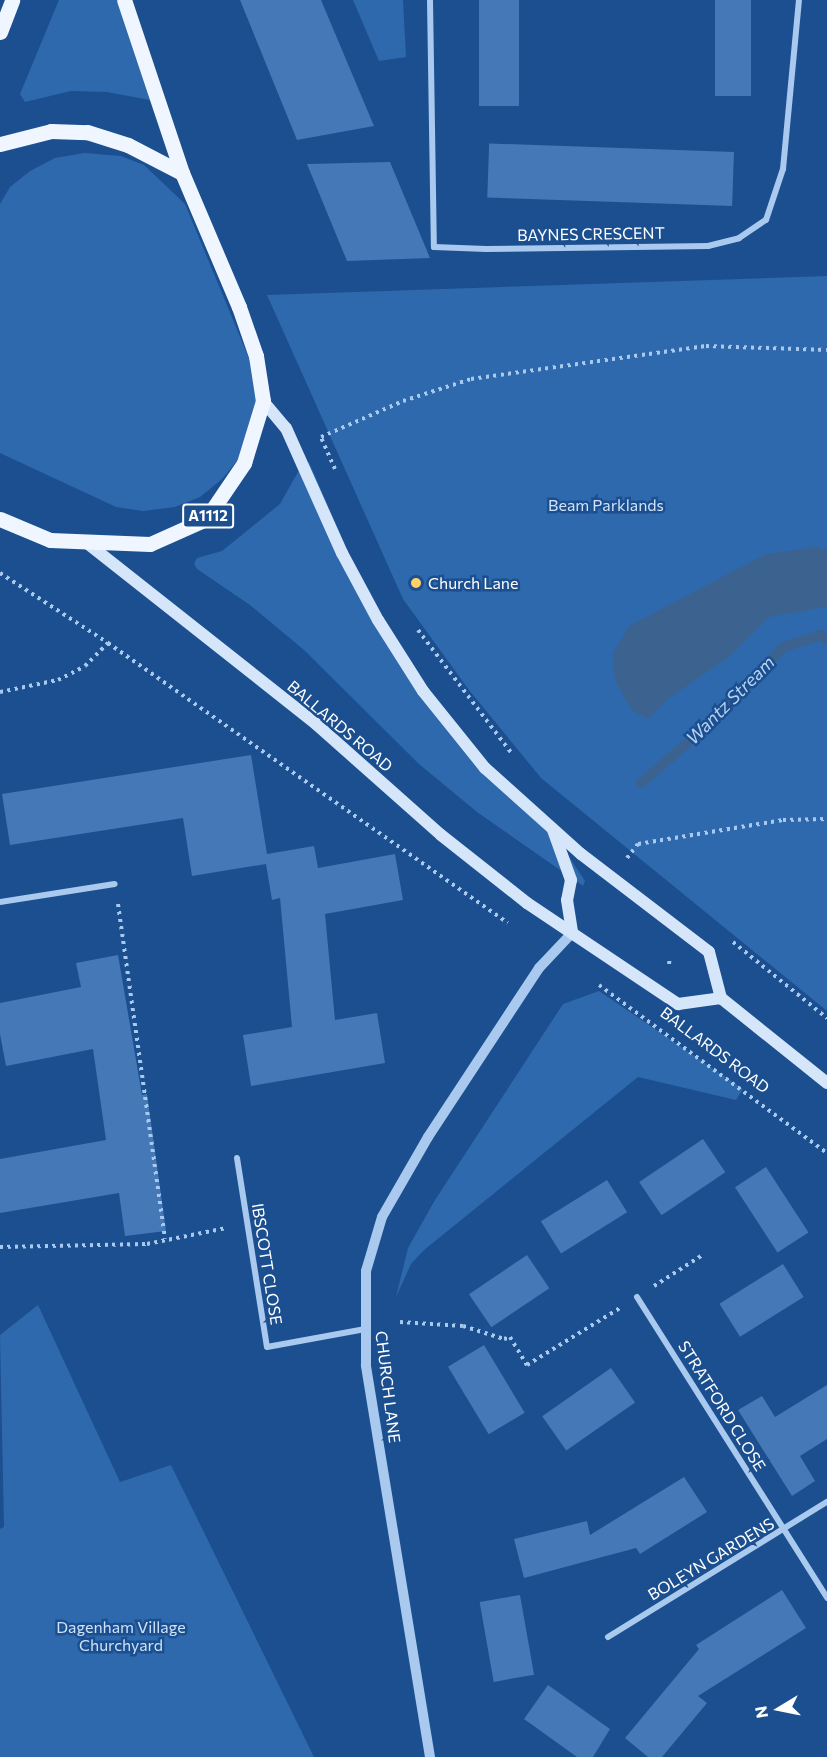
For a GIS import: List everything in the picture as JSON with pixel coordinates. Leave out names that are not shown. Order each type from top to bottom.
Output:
[{"type":"main road","points":[[0,32],[12,0]]},
{"type":"main road","name":"A1112","points":[[0,519],[50,540],[150,544],[206,519],[244,463],[263,401],[255,356],[239,307],[182,173],[124,0]]},
{"type":"main road","points":[[0,144],[51,131],[87,132],[128,145],[182,173]]},
{"type":"main road","points":[[263,401],[286,428],[342,553],[378,620],[423,691],[485,768],[581,854],[709,952],[720,998],[827,1083]]},
{"type":"main road","name":"BALLARDS ROAD","points":[[87,543],[316,724],[450,842],[527,903],[678,1004],[720,998]]},
{"type":"main road","points":[[552,827],[572,880],[567,900],[572,933]]},
{"type":"street","name":"BAYNES CRESCENT","points":[[430,0],[434,247],[486,249],[708,246],[739,238],[766,220],[783,169],[799,0]]},
{"type":"street","points":[[0,902],[115,884]]},
{"type":"street","name":"CHURCH LANE","points":[[430,1757],[366,1365],[364,1329],[366,1271],[382,1217],[428,1137],[539,968],[572,933]]},
{"type":"street","name":"IBSCOTT CLOSE","points":[[237,1158],[267,1347],[364,1329]]},
{"type":"street","name":"STRATFORD CLOSE","points":[[637,1297],[827,1598]]},
{"type":"street","name":"BOLEYN GARDENS","points":[[608,1638],[827,1502]]},
{"type":"path","points":[[340,479],[321,437],[403,401],[471,379],[706,346],[827,350]]},
{"type":"path","points":[[0,573],[108,643],[514,928]]},
{"type":"path","points":[[414,625],[516,759]]},
{"type":"path","points":[[0,692],[58,680],[85,666],[108,643]]},
{"type":"path","points":[[627,858],[638,844],[783,820],[827,819]]},
{"type":"path","points":[[618,850],[635,864]]},
{"type":"path","points":[[115,884],[165,1239]]},
{"type":"path","points":[[724,935],[827,1018]]},
{"type":"path","name":"BALLARDS ROAD","points":[[591,980],[827,1153]]},
{"type":"path","points":[[0,1247],[147,1244],[247,1225]]},
{"type":"path","points":[[400,1322],[463,1326],[504,1339],[510,1337],[527,1365],[704,1254]]},
{"type":"green space","points":[[59,0],[122,0],[155,101],[107,92],[71,91],[25,102],[20,94]]},
{"type":"green space","points":[[353,0],[403,0],[406,57],[379,61]]},
{"type":"green space","points":[[84,153],[121,156],[144,165],[185,204],[253,368],[257,394],[253,427],[242,455],[222,479],[200,497],[175,507],[143,511],[116,507],[0,453],[0,204],[10,187],[30,171],[55,158]]},
{"type":"green space","name":"Beam Parklands","points":[[827,276],[827,1011],[541,778],[469,690],[403,599],[267,295]]},
{"type":"green space","points":[[309,462],[368,599],[466,750],[562,846],[585,881],[583,886],[477,812],[419,764],[304,650],[250,605],[197,569],[194,564],[197,558],[222,551],[280,504],[303,463]]},
{"type":"green space","points":[[599,991],[743,1089],[736,1100],[638,1077],[424,1250],[411,1264],[396,1297],[408,1248],[435,1200],[563,1004]]},
{"type":"green space","name":"Dagenham Village Churchyard","points":[[38,1305],[120,1482],[171,1465],[314,1757],[0,1757],[0,1529],[4,1527],[0,1335]]},
{"type":"shaded area","points":[[817,547],[827,551],[827,607],[769,617],[729,657],[669,698],[648,719],[632,710],[615,681],[613,653],[629,626],[766,554]]},
{"type":"building","points":[[240,0],[321,0],[374,126],[297,140]]},
{"type":"building","points":[[479,0],[519,0],[519,106],[479,106]]},
{"type":"building","points":[[715,0],[751,0],[751,96],[715,96]]},
{"type":"building","points":[[489,143],[734,152],[732,206],[487,197]]},
{"type":"building","points":[[390,162],[430,258],[347,261],[307,164]]},
{"type":"building","points":[[251,755],[267,854],[314,846],[318,868],[395,854],[403,900],[325,914],[335,1020],[377,1013],[385,1063],[251,1086],[243,1035],[292,1027],[280,898],[272,900],[266,864],[192,876],[183,818],[10,845],[2,794]]},
{"type":"building","points":[[118,955],[142,1095],[147,1094],[166,1231],[125,1236],[119,1193],[0,1213],[0,1159],[106,1140],[93,1049],[6,1066],[0,1034],[0,1003],[81,987],[76,963]]},
{"type":"building","points":[[703,1139],[725,1172],[662,1215],[639,1182]]},
{"type":"building","points":[[766,1167],[808,1232],[777,1253],[735,1187]]},
{"type":"building","points":[[607,1180],[627,1212],[561,1254],[541,1221]]},
{"type":"building","points":[[527,1255],[549,1288],[491,1327],[469,1294]]},
{"type":"building","points":[[783,1264],[804,1297],[740,1337],[719,1304]]},
{"type":"building","points":[[484,1345],[525,1413],[489,1434],[448,1367]]},
{"type":"building","points":[[611,1368],[635,1402],[566,1451],[542,1416]]},
{"type":"building","points":[[827,1385],[827,1439],[800,1456],[815,1481],[792,1496],[738,1410],[762,1396],[775,1417]]},
{"type":"building","points":[[684,1477],[707,1512],[640,1554],[636,1548],[524,1578],[514,1539],[587,1521],[590,1535]]},
{"type":"building","points":[[782,1590],[806,1628],[698,1696],[707,1703],[662,1757],[648,1757],[625,1738],[699,1649],[696,1645]]},
{"type":"building","points":[[520,1595],[534,1675],[494,1682],[480,1602]]},
{"type":"building","points":[[548,1685],[610,1729],[593,1757],[577,1757],[524,1719]]},
{"type":"waterway","name":"Wantz Stream","points":[[641,783],[724,711],[782,648],[821,635],[827,640]]},
{"type":"place","name":"Church Lane","points":[[416,583]]}]
